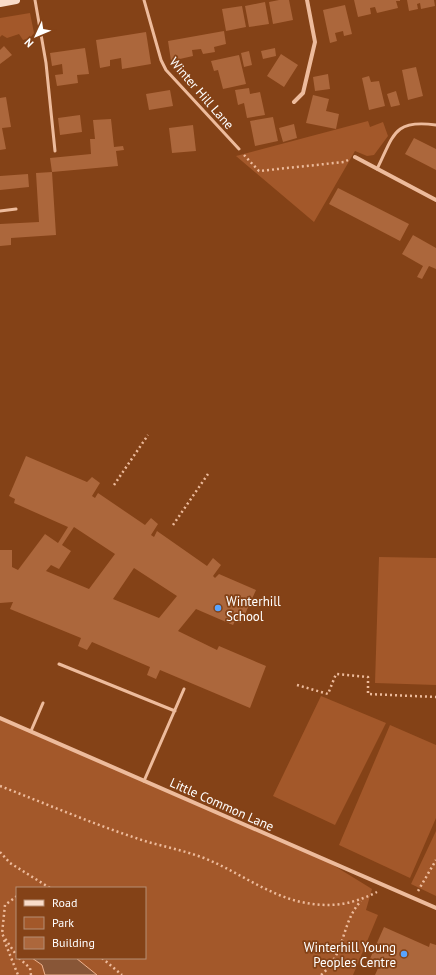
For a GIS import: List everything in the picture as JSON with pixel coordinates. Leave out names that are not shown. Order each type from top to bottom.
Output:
[{"type":"street","points":[[0,3],[16,0]]},
{"type":"street","points":[[294,102],[303,93],[315,47],[307,0]]},
{"type":"street","points":[[355,157],[436,200]]},
{"type":"street","name":"Little Common Lane","points":[[0,718],[413,900],[436,908]]},
{"type":"lane","points":[[35,0],[46,63],[55,151]]},
{"type":"lane","name":"Winter Hill Lane","points":[[144,0],[161,60],[166,70],[239,149]]},
{"type":"lane","points":[[377,169],[395,134],[401,127],[409,124],[420,123],[436,125]]},
{"type":"lane","points":[[0,211],[16,209]]},
{"type":"lane","points":[[59,664],[175,711]]},
{"type":"lane","points":[[144,781],[184,689]]},
{"type":"lane","points":[[31,731],[43,702]]},
{"type":"path","points":[[239,149],[260,171],[344,162],[355,157]]},
{"type":"path","points":[[114,485],[148,435]]},
{"type":"path","points":[[173,525],[208,474]]},
{"type":"path","points":[[297,685],[328,694],[336,674],[368,676],[368,694],[436,697]]},
{"type":"path","points":[[0,786],[148,842],[205,859],[275,894],[294,900],[326,905],[353,903],[387,888]]},
{"type":"path","points":[[0,852],[10,863],[48,887]]},
{"type":"path","points":[[413,900],[436,860]]},
{"type":"path","points":[[16,897],[5,905],[2,934],[16,954]]},
{"type":"path","points":[[321,975],[338,954],[348,922],[359,902],[363,899]]},
{"type":"path","points":[[0,926],[18,975]]},
{"type":"path","points":[[20,959],[30,968],[31,975]]},
{"type":"path","points":[[103,959],[122,975]]},
{"type":"green space","points":[[30,13],[34,33],[30,38],[23,40],[19,34],[7,38],[2,35],[0,37],[0,18]]},
{"type":"green space","points":[[368,121],[370,127],[383,122],[388,136],[374,155],[367,156],[355,151],[314,222],[236,156]]},
{"type":"green space","points":[[379,557],[436,558],[436,685],[375,683]]},
{"type":"green space","points":[[321,696],[386,723],[335,825],[273,796]]},
{"type":"green space","points":[[0,718],[320,857],[372,889],[366,910],[378,915],[353,975],[0,975]]},
{"type":"green space","points":[[390,725],[436,745],[436,818],[410,878],[339,845]]},
{"type":"green space","points":[[436,831],[436,896],[411,884]]},
{"type":"shaded area","points":[[33,959],[77,959],[97,975],[45,975],[42,965]]},
{"type":"building","points":[[289,0],[293,20],[273,24],[269,2]]},
{"type":"building","points":[[354,0],[400,1],[396,1],[398,8],[377,13],[375,7],[370,8],[371,14],[358,17]]},
{"type":"building","points":[[407,0],[434,0],[435,6],[421,9],[420,3],[417,4],[418,9],[409,11]]},
{"type":"building","points":[[265,2],[269,24],[249,27],[245,6]]},
{"type":"building","points":[[345,5],[352,34],[344,36],[343,31],[335,33],[337,41],[330,43],[323,10]]},
{"type":"building","points":[[242,6],[246,27],[226,31],[222,9]]},
{"type":"building","points":[[224,31],[226,44],[214,47],[215,52],[203,54],[201,49],[192,50],[193,56],[171,61],[168,41]]},
{"type":"building","points":[[146,32],[151,64],[122,69],[121,58],[110,60],[110,66],[100,68],[96,40]]},
{"type":"building","points":[[4,46],[12,55],[0,64],[0,50]]},
{"type":"building","points":[[85,48],[89,74],[77,75],[78,83],[57,86],[55,75],[63,74],[62,64],[52,66],[50,53]]},
{"type":"building","points":[[275,48],[276,56],[263,59],[261,51]]},
{"type":"building","points":[[249,51],[252,65],[244,67],[241,53]]},
{"type":"building","points":[[281,54],[298,65],[284,87],[267,76]]},
{"type":"building","points":[[239,55],[246,84],[223,89],[218,70],[214,71],[211,61]]},
{"type":"building","points":[[416,67],[423,96],[408,100],[402,70]]},
{"type":"building","points":[[328,74],[330,89],[315,91],[313,77]]},
{"type":"building","points":[[369,76],[371,82],[379,81],[385,106],[369,110],[362,78]]},
{"type":"building","points":[[249,88],[250,94],[260,92],[265,115],[247,118],[244,103],[238,105],[235,90]]},
{"type":"building","points":[[170,90],[173,106],[149,110],[146,94]]},
{"type":"building","points":[[396,91],[400,105],[391,107],[387,94]]},
{"type":"building","points":[[313,95],[329,99],[326,111],[339,114],[336,129],[306,123]]},
{"type":"building","points":[[6,97],[11,127],[2,128],[6,149],[0,150],[0,98]]},
{"type":"building","points":[[80,115],[82,132],[60,135],[58,118]]},
{"type":"building","points":[[273,117],[278,141],[255,146],[250,121]]},
{"type":"building","points":[[111,119],[114,147],[123,146],[124,150],[116,151],[118,166],[52,172],[50,158],[91,154],[90,139],[95,139],[93,120]]},
{"type":"building","points":[[294,124],[297,138],[283,142],[279,128]]},
{"type":"building","points":[[193,125],[196,151],[172,153],[169,128]]},
{"type":"building","points":[[414,138],[436,149],[436,170],[405,154]]},
{"type":"building","points":[[52,172],[56,235],[11,238],[11,245],[0,246],[0,224],[39,222],[36,173]]},
{"type":"building","points":[[28,174],[29,187],[0,190],[0,176]]},
{"type":"building","points":[[338,188],[409,224],[400,241],[329,204]]},
{"type":"building","points":[[413,235],[436,248],[436,269],[429,266],[422,279],[417,277],[423,266],[402,254]]},
{"type":"building","points":[[26,456],[87,482],[92,477],[100,483],[92,496],[95,498],[98,493],[145,525],[151,518],[158,524],[151,535],[154,537],[157,531],[207,566],[213,558],[221,565],[213,576],[215,578],[219,574],[256,590],[241,623],[235,621],[233,625],[196,609],[178,631],[217,650],[219,646],[266,666],[250,708],[160,670],[156,679],[147,675],[150,667],[92,642],[87,650],[78,646],[81,638],[10,609],[13,602],[0,603],[0,550],[12,550],[12,567],[18,570],[45,534],[58,543],[68,527],[14,503],[15,499],[9,496]],"holes":[[[74,527],[115,554],[89,589],[46,571],[51,565],[59,569],[71,551],[62,545]],[[134,568],[177,596],[159,618],[113,599]]]},
{"type":"building","name":"Winterhill Young Peoples Centre","points":[[384,927],[429,947],[430,943],[436,945],[436,975],[375,975],[379,966],[369,961]]},
{"type":"place","name":"Winterhill School","points":[[218,608]]},
{"type":"place","name":"Winterhill Young Peoples Centre","points":[[404,954]]}]
